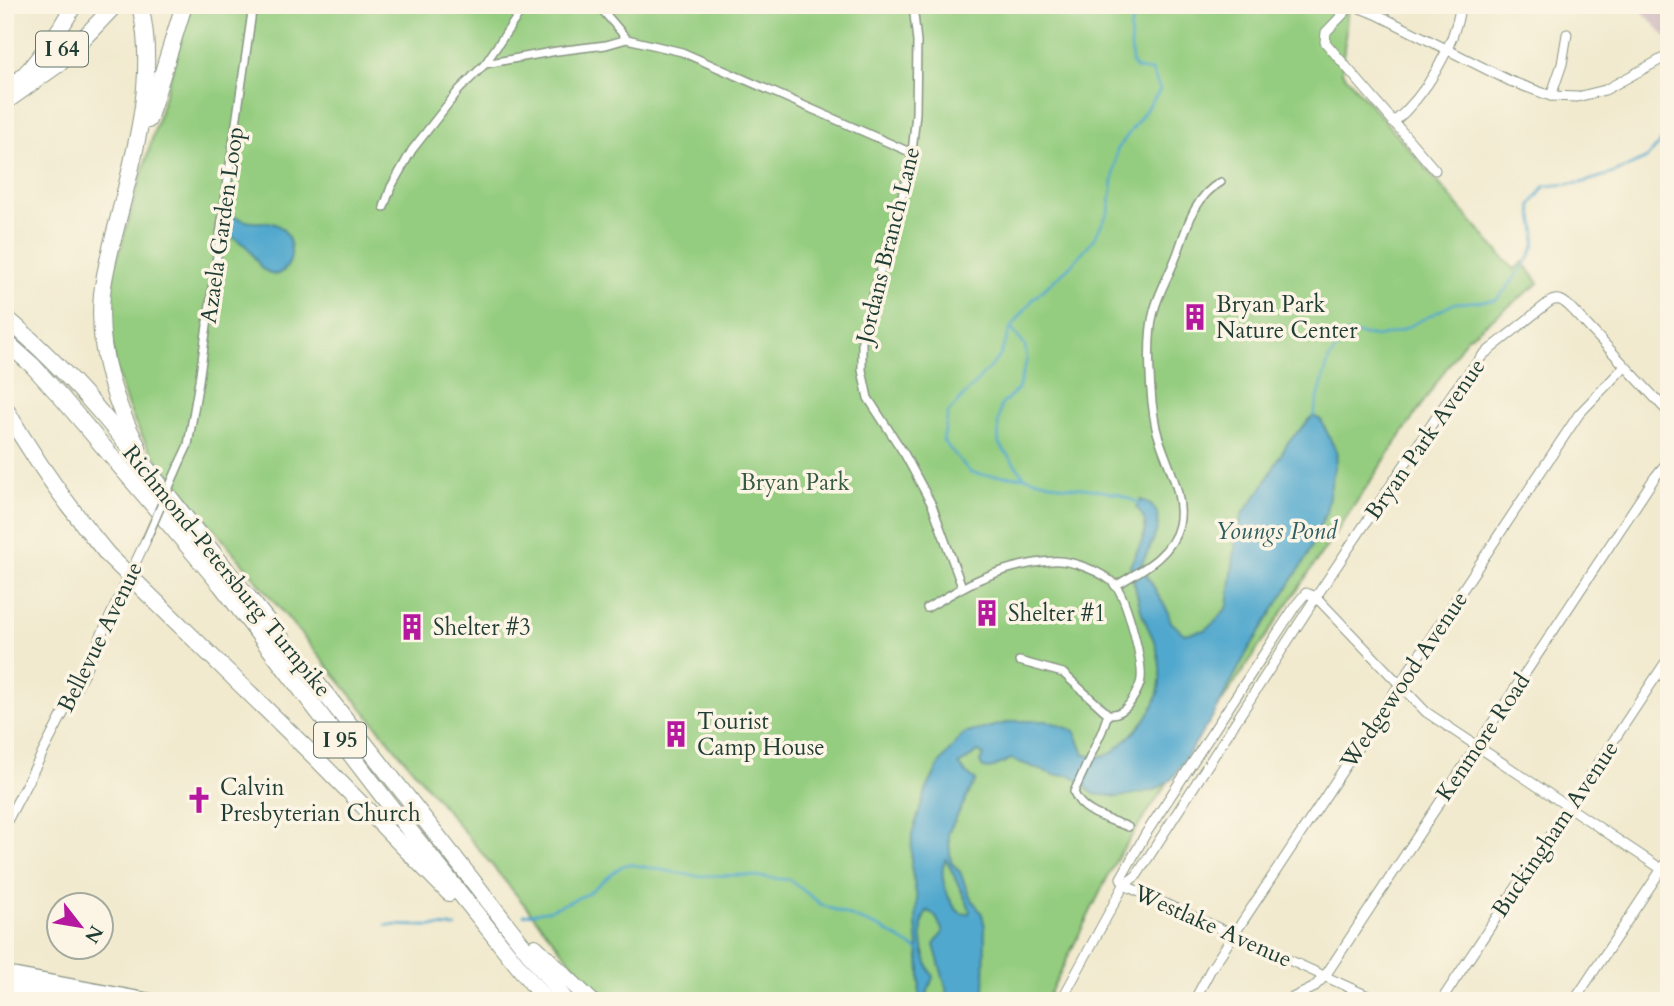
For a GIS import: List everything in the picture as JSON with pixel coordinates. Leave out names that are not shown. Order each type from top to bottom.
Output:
[{"type":"highway","points":[[9,89],[35,64],[58,35],[74,5]]},
{"type":"highway","name":"I 64","points":[[9,89],[47,62],[90,24],[106,5]]},
{"type":"highway","points":[[5,102],[60,63],[115,5]]},
{"type":"highway","points":[[140,5],[146,54],[141,116],[107,262],[102,295],[103,332],[114,396],[155,480]]},
{"type":"highway","points":[[124,196],[184,5]]},
{"type":"highway","name":"Richmond-Petersburg Turnpike","points":[[5,317],[29,337],[97,409],[384,765],[566,1001]]},
{"type":"highway","name":"Richmond-Petersburg Turnpike","points":[[5,341],[32,365],[62,398],[221,585],[545,1001]]},
{"type":"highway","points":[[5,408],[38,465],[108,555],[316,758],[513,961]]},
{"type":"highway","points":[[495,909],[591,1001]]},
{"type":"main road","points":[[5,974],[150,1001]]},
{"type":"main road","points":[[5,986],[81,1001]]},
{"type":"street","name":"Azaela Garden Loop","points":[[188,445],[253,5]]},
{"type":"street","points":[[384,207],[391,187],[412,150],[459,90],[485,64],[526,5]]},
{"type":"street","points":[[598,5],[627,39]]},
{"type":"street","name":"Jordans Branch Lane","points":[[913,5],[916,113],[912,153],[862,334],[862,370],[869,398],[905,455],[932,505],[962,587]]},
{"type":"street","points":[[1392,123],[1412,103],[1448,50],[1461,5]]},
{"type":"street","points":[[1435,170],[1325,42],[1326,32],[1350,7],[1376,14],[1523,86],[1551,96],[1577,97],[1605,90],[1669,55]]},
{"type":"street","points":[[1551,96],[1562,64],[1566,34]]},
{"type":"street","points":[[485,64],[606,45],[627,39],[682,52],[912,153]]},
{"type":"street","points":[[1115,586],[1146,568],[1164,552],[1178,529],[1180,511],[1153,412],[1153,313],[1190,219],[1209,188],[1221,182]]},
{"type":"street","name":"Bryan Park Avenue","points":[[1061,1001],[1125,886],[1137,876],[1205,766],[1317,597],[1483,355],[1554,299],[1564,301],[1625,366]]},
{"type":"street","points":[[1625,366],[1669,413]]},
{"type":"street","name":"Wedgewood Avenue","points":[[1194,1001],[1234,935],[1579,414],[1625,366]]},
{"type":"street","name":"Bellevue Avenue","points":[[5,825],[78,685],[188,445]]},
{"type":"street","name":"Kenmore Road","points":[[1286,1001],[1313,988],[1325,976],[1655,477],[1669,460]]},
{"type":"street","points":[[927,608],[962,587],[993,575],[1053,560],[1072,562],[1115,586],[1140,655],[1142,675],[1140,685],[1128,706],[1114,715],[1108,714],[1063,673],[1019,661]]},
{"type":"street","name":"Bryan Park Avenue","points":[[1125,886],[1121,878],[1145,835],[1296,605],[1306,593],[1317,597]]},
{"type":"street","points":[[1317,597],[1426,712],[1665,871]]},
{"type":"street","name":"Buckingham Avenue","points":[[1441,1001],[1669,657]]},
{"type":"street","points":[[1108,714],[1074,792],[1079,803],[1086,808],[1128,827]]},
{"type":"street","points":[[1574,1001],[1665,871],[1669,858]]},
{"type":"street","name":"Westlake Avenue","points":[[1125,886],[1378,1001]]},
{"type":"shaded area","points":[[1618,5],[1669,5],[1669,41],[1643,12]]},
{"type":"green space","name":"Bryan Park","points":[[191,5],[1348,5],[1342,72],[1514,270],[1523,262],[1539,283],[1466,339],[1117,858],[1046,1001],[604,1001],[154,456],[131,413],[122,391],[112,346],[110,322],[113,273]]},
{"type":"water","points":[[231,216],[249,222],[269,222],[279,226],[291,245],[287,267],[274,275],[262,269],[247,247],[227,231]]},
{"type":"water","name":"Youngs Pond","points":[[1313,416],[1321,420],[1337,453],[1326,512],[1307,557],[1247,652],[1215,713],[1172,779],[1155,790],[1119,797],[1094,794],[1071,775],[1055,775],[1011,759],[990,769],[983,768],[980,762],[984,755],[978,752],[959,765],[976,780],[948,833],[951,862],[960,872],[969,895],[982,914],[985,927],[984,1001],[919,1001],[917,899],[911,866],[912,834],[926,791],[940,763],[963,734],[1014,721],[1048,721],[1075,731],[1084,755],[1105,755],[1119,746],[1148,715],[1158,694],[1160,682],[1159,657],[1142,613],[1130,566],[1145,529],[1142,514],[1136,507],[1141,500],[1151,505],[1156,512],[1157,529],[1141,565],[1171,622],[1184,634],[1205,630],[1228,606],[1236,540],[1242,515],[1262,488],[1288,442]],"holes":[[[946,859],[970,909],[969,913],[962,914],[957,910],[948,896],[943,880]],[[927,911],[935,917],[943,932],[934,945],[947,991],[941,999],[933,999],[927,994],[933,977],[922,944],[922,926]]]},
{"type":"waterway","points":[[1139,5],[1130,29],[1132,63],[1136,69],[1152,71],[1160,90],[1117,150],[1109,211],[1093,240],[1070,266],[1034,298],[1011,328],[1000,356],[948,413],[943,441],[970,472],[1026,477],[1062,486],[1118,494],[1139,503]]},
{"type":"waterway","points":[[1313,416],[1329,359],[1349,333],[1378,337],[1400,331],[1455,303],[1496,300],[1528,260],[1535,245],[1536,233],[1531,205],[1545,186],[1581,183],[1614,173],[1647,158],[1669,127]]},
{"type":"waterway","points":[[1011,328],[1025,346],[1027,359],[1018,389],[1001,405],[999,444],[1025,477]]},
{"type":"waterway","points":[[524,915],[550,910],[587,894],[622,866],[629,864],[694,876],[741,875],[790,880],[822,905],[881,928],[918,950]]},
{"type":"waterway","points":[[386,925],[456,927]]},
{"type":"place","name":"Bryan Park Nature Center","points":[[1195,317]]},
{"type":"place","name":"Shelter #1","points":[[987,613]]},
{"type":"place","name":"Shelter #3","points":[[412,627]]},
{"type":"place","name":"Tourist Camp House","points":[[676,734]]},
{"type":"place","name":"Calvin Presbyterian Church","points":[[199,800]]}]
